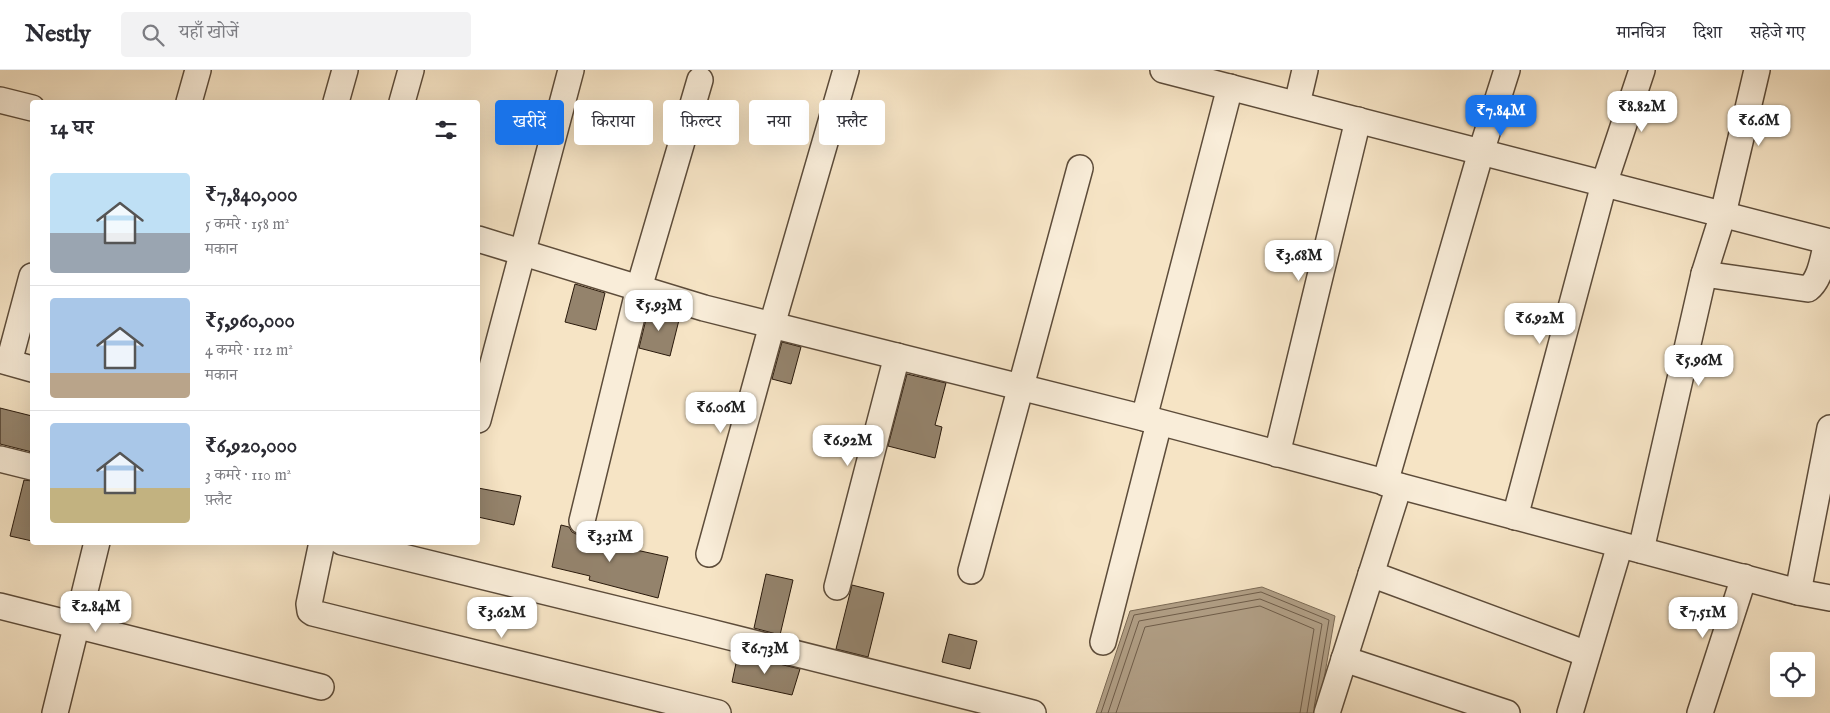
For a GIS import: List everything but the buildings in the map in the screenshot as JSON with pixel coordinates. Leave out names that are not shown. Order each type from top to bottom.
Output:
[{"type":"street","points":[[190,100],[198,70]]},
{"type":"street","points":[[337,100],[345,70]]},
{"type":"street","points":[[403,100],[411,70]]},
{"type":"street","points":[[480,412],[572,70]]},
{"type":"street","points":[[709,554],[772,325],[846,70]]},
{"type":"street","points":[[1163,70],[1828,242],[1818,276],[1814,284],[1808,289],[1704,274]]},
{"type":"street","points":[[1297,104],[1305,70]]},
{"type":"street","points":[[1327,713],[1371,574],[1392,484],[1481,152],[1507,70]]},
{"type":"street","points":[[1515,517],[1604,184],[1642,70]]},
{"type":"street","points":[[1570,713],[1588,654],[1630,548],[1704,274],[1723,214],[1757,70]]},
{"type":"street","points":[[582,521],[639,288],[700,80]]},
{"type":"street","points":[[1103,642],[1152,421],[1230,87]]},
{"type":"street","points":[[0,100],[30,108]]},
{"type":"street","points":[[1278,454],[1358,120]]},
{"type":"street","points":[[971,571],[1080,168]]},
{"type":"street","points":[[480,240],[704,308],[1020,387],[1744,578],[1830,598]]},
{"type":"street","points":[[30,282],[4,361],[30,368]]},
{"type":"street","points":[[837,587],[897,356]]},
{"type":"street","points":[[1798,592],[1830,428]]},
{"type":"street","points":[[0,459],[30,466]]},
{"type":"street","points":[[55,713],[96,545]]},
{"type":"street","points":[[321,545],[309,608],[313,613],[718,713]]},
{"type":"street","points":[[354,545],[1033,713]]},
{"type":"street","points":[[1371,574],[1588,654]]},
{"type":"street","points":[[1700,713],[1744,578]]},
{"type":"street","points":[[0,606],[321,687]]},
{"type":"street","points":[[1344,659],[1507,713]]},
{"type":"water","points":[[1262,587],[1335,616],[1318,713],[1096,713],[1130,611]]}]
